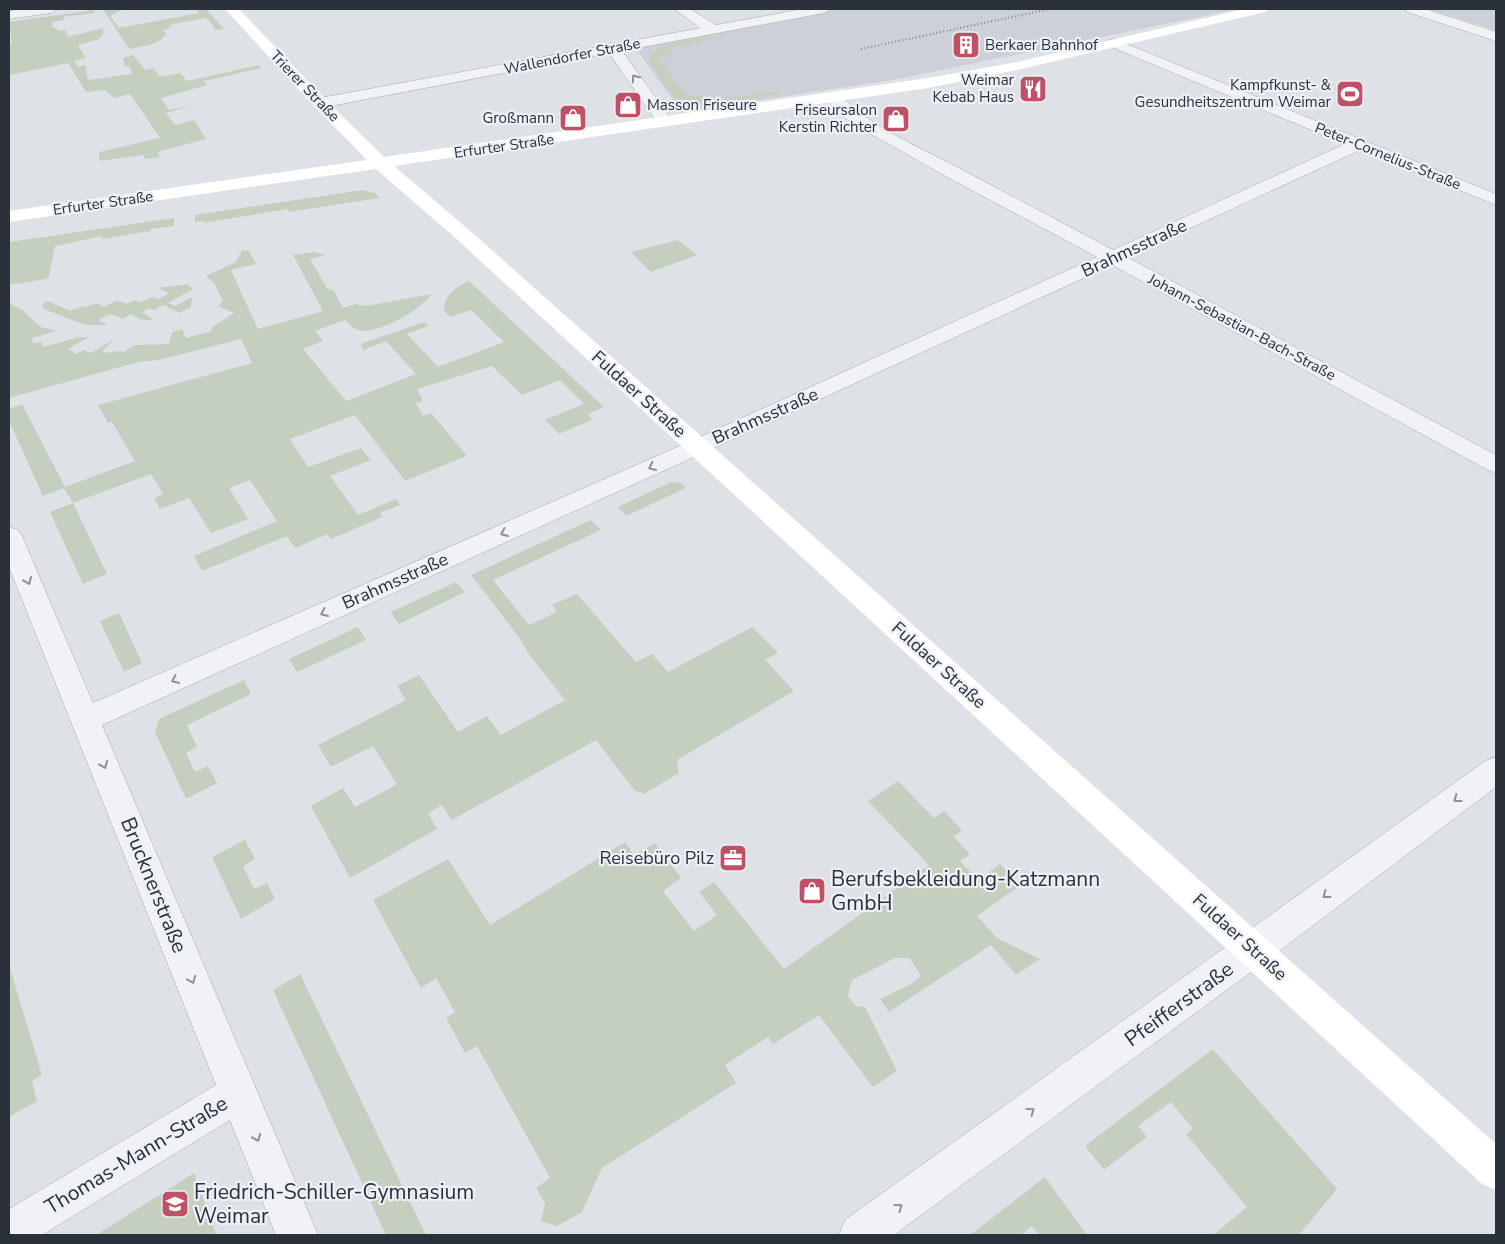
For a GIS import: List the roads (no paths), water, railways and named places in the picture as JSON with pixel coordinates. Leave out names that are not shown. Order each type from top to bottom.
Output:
[{"type":"street","points":[[9,15],[51,9]]},
{"type":"street","name":"Trierer Straße","points":[[232,9],[320,103],[380,163]]},
{"type":"street","points":[[681,9],[714,30]]},
{"type":"street","name":"Wallendorfer Straße","points":[[320,103],[824,9]]},
{"type":"street","name":"Erfurter Straße","points":[[9,217],[834,98],[980,74],[1260,9]]},
{"type":"street","points":[[1412,9],[1496,37]]},
{"type":"street","name":"Peter-Cornelius-Straße","points":[[1114,44],[1496,200]]},
{"type":"street","points":[[613,48],[665,122]]},
{"type":"street","name":"Johann-Sebastian-Bach-Straße","points":[[834,98],[846,110],[865,123],[918,154],[1496,465]]},
{"type":"street","name":"Brahmsstraße","points":[[86,720],[697,447],[1360,144]]},
{"type":"street","name":"Fuldaer Straße","points":[[380,163],[468,239],[1496,1170]]},
{"type":"street","name":"Brucknerstraße","points":[[9,536],[297,1235]]},
{"type":"street","name":"Pfeifferstraße","points":[[860,1235],[1254,949],[1496,770]]},
{"type":"street","name":"Thomas-Mann-Straße","points":[[9,1232],[238,1093]]},
{"type":"railway","points":[[861,49],[1050,9]]},
{"type":"place","name":"Berkaer Bahnhof","points":[[966,45]]},
{"type":"place","name":"Weimar Kebab Haus","points":[[1033,89]]},
{"type":"place","name":"Kampfkunst- & Gesundheitszentrum Weimar","points":[[1350,94]]},
{"type":"place","name":"Masson Friseure","points":[[628,105]]},
{"type":"place","name":"Großmann","points":[[573,118]]},
{"type":"place","name":"Friseursalon Kerstin Richter","points":[[896,119]]},
{"type":"place","name":"Reisebüro Pilz","points":[[733,858]]},
{"type":"place","name":"Berufsbekleidung-Katzmann GmbH","points":[[812,891]]},
{"type":"place","name":"Friedrich-Schiller-Gymnasium Weimar","points":[[175,1204]]}]
